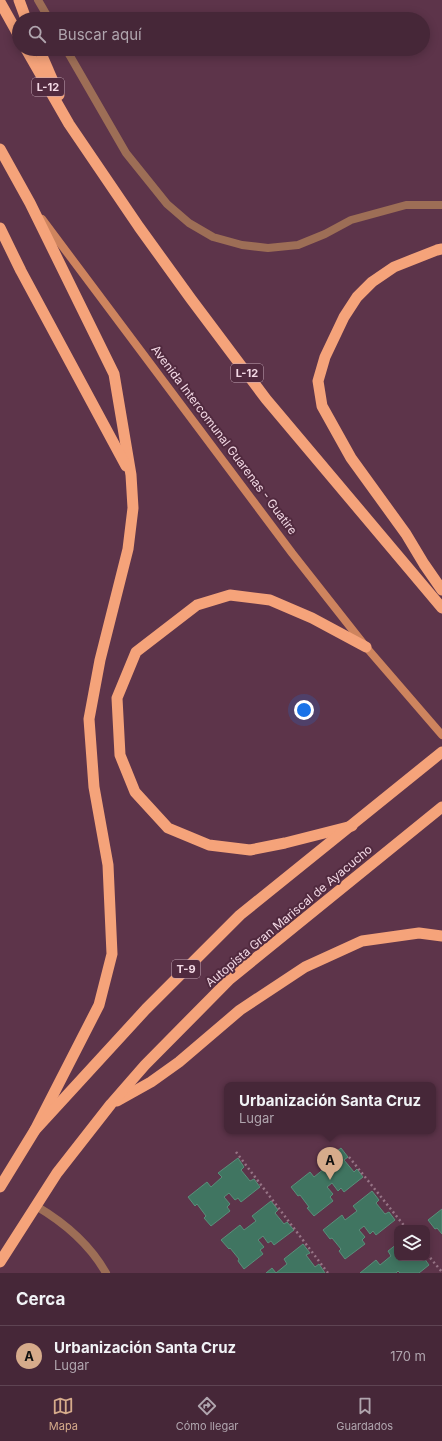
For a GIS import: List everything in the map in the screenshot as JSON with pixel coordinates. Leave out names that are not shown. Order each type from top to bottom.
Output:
[{"type":"highway","points":[[20,0],[24,12]]},
{"type":"highway","points":[[0,2],[12,23]]},
{"type":"highway","name":"L-12","points":[[30,56],[69,124],[139,227],[266,399],[442,608]]},
{"type":"highway","points":[[42,56],[69,124]]},
{"type":"highway","name":"Avenida Intercomunal Guarenas - Guatire","points":[[0,149],[30,203]]},
{"type":"highway","points":[[30,203],[114,374],[131,475],[133,508],[128,549],[100,660],[89,720],[94,787],[108,865],[112,954],[99,1005],[35,1130]]},
{"type":"highway","points":[[0,228],[21,271],[131,475]]},
{"type":"highway","points":[[442,249],[394,267],[372,282],[357,297],[344,317],[325,357],[318,381],[322,406],[351,458],[406,534],[442,590]]},
{"type":"highway","points":[[352,826],[285,843],[250,850],[209,845],[168,828],[135,792],[120,755],[117,698],[136,652],[197,605],[230,595],[270,600],[312,618],[366,647]]},
{"type":"highway","name":"T-9","points":[[0,1187],[35,1130],[146,1009],[240,915],[442,752]]},
{"type":"highway","name":"Autopista Gran Mariscal de Ayacucho","points":[[0,1262],[57,1173],[111,1104],[145,1065],[230,979],[442,807]]},
{"type":"highway","points":[[111,1104],[151,1082],[179,1062],[240,1010],[305,967],[362,941],[419,933],[442,936]]},
{"type":"main road","name":"Avenida Intercomunal Guarenas - Guatire","points":[[30,203],[292,553],[366,647],[442,735]]},
{"type":"street","points":[[38,0],[45,12]]},
{"type":"street","points":[[70,56],[126,153],[167,204],[189,223],[213,237],[242,245],[268,248],[298,245],[358,218],[406,205],[442,205]]},
{"type":"street","points":[[36,1206],[63,1223],[75,1234],[96,1258],[106,1273]]},
{"type":"path","points":[[236,1152],[328,1273]]},
{"type":"path","points":[[349,1157],[404,1225]]},
{"type":"path","points":[[430,1258],[442,1272]]},
{"type":"building","points":[[341,1148],[348,1157],[344,1160],[354,1172],[357,1169],[363,1177],[344,1192],[341,1188],[338,1191],[332,1183],[327,1187],[333,1194],[330,1197],[333,1201],[314,1216],[307,1208],[309,1207],[300,1195],[298,1196],[291,1187],[310,1172],[314,1177],[325,1168],[322,1163]]},
{"type":"building","points":[[238,1158],[244,1167],[241,1170],[250,1181],[254,1179],[260,1187],[241,1202],[238,1198],[235,1200],[229,1193],[224,1197],[230,1204],[227,1207],[230,1211],[211,1226],[204,1218],[206,1216],[197,1204],[195,1206],[188,1197],[207,1182],[211,1187],[222,1177],[218,1173]]},
{"type":"building","points":[[372,1191],[379,1200],[376,1203],[385,1214],[389,1212],[395,1220],[376,1235],[373,1231],[370,1234],[364,1226],[359,1230],[365,1237],[362,1240],[365,1244],[345,1259],[339,1251],[341,1249],[323,1230],[342,1215],[345,1220],[357,1211],[353,1206]]},
{"type":"building","points":[[271,1201],[278,1210],[275,1213],[284,1224],[287,1222],[294,1230],[274,1245],[271,1241],[268,1243],[263,1236],[258,1240],[264,1247],[260,1250],[263,1254],[244,1269],[238,1261],[239,1259],[221,1240],[240,1225],[244,1230],[256,1221],[252,1216]]},
{"type":"building","points":[[442,1209],[442,1234],[437,1228],[435,1229],[428,1220]]},
{"type":"building","points":[[303,1244],[310,1253],[306,1255],[315,1267],[319,1264],[325,1273],[276,1273],[287,1264],[284,1259]]},
{"type":"building","points":[[394,1246],[394,1261],[426,1261],[429,1265],[419,1273],[400,1273],[398,1271],[396,1273],[360,1273],[376,1260],[380,1265],[391,1256],[388,1251]]},
{"type":"building","points":[[272,1268],[276,1273],[266,1273]]},
{"type":"place","name":"Urbanización Santa Cruz","points":[[330,1180]]}]
